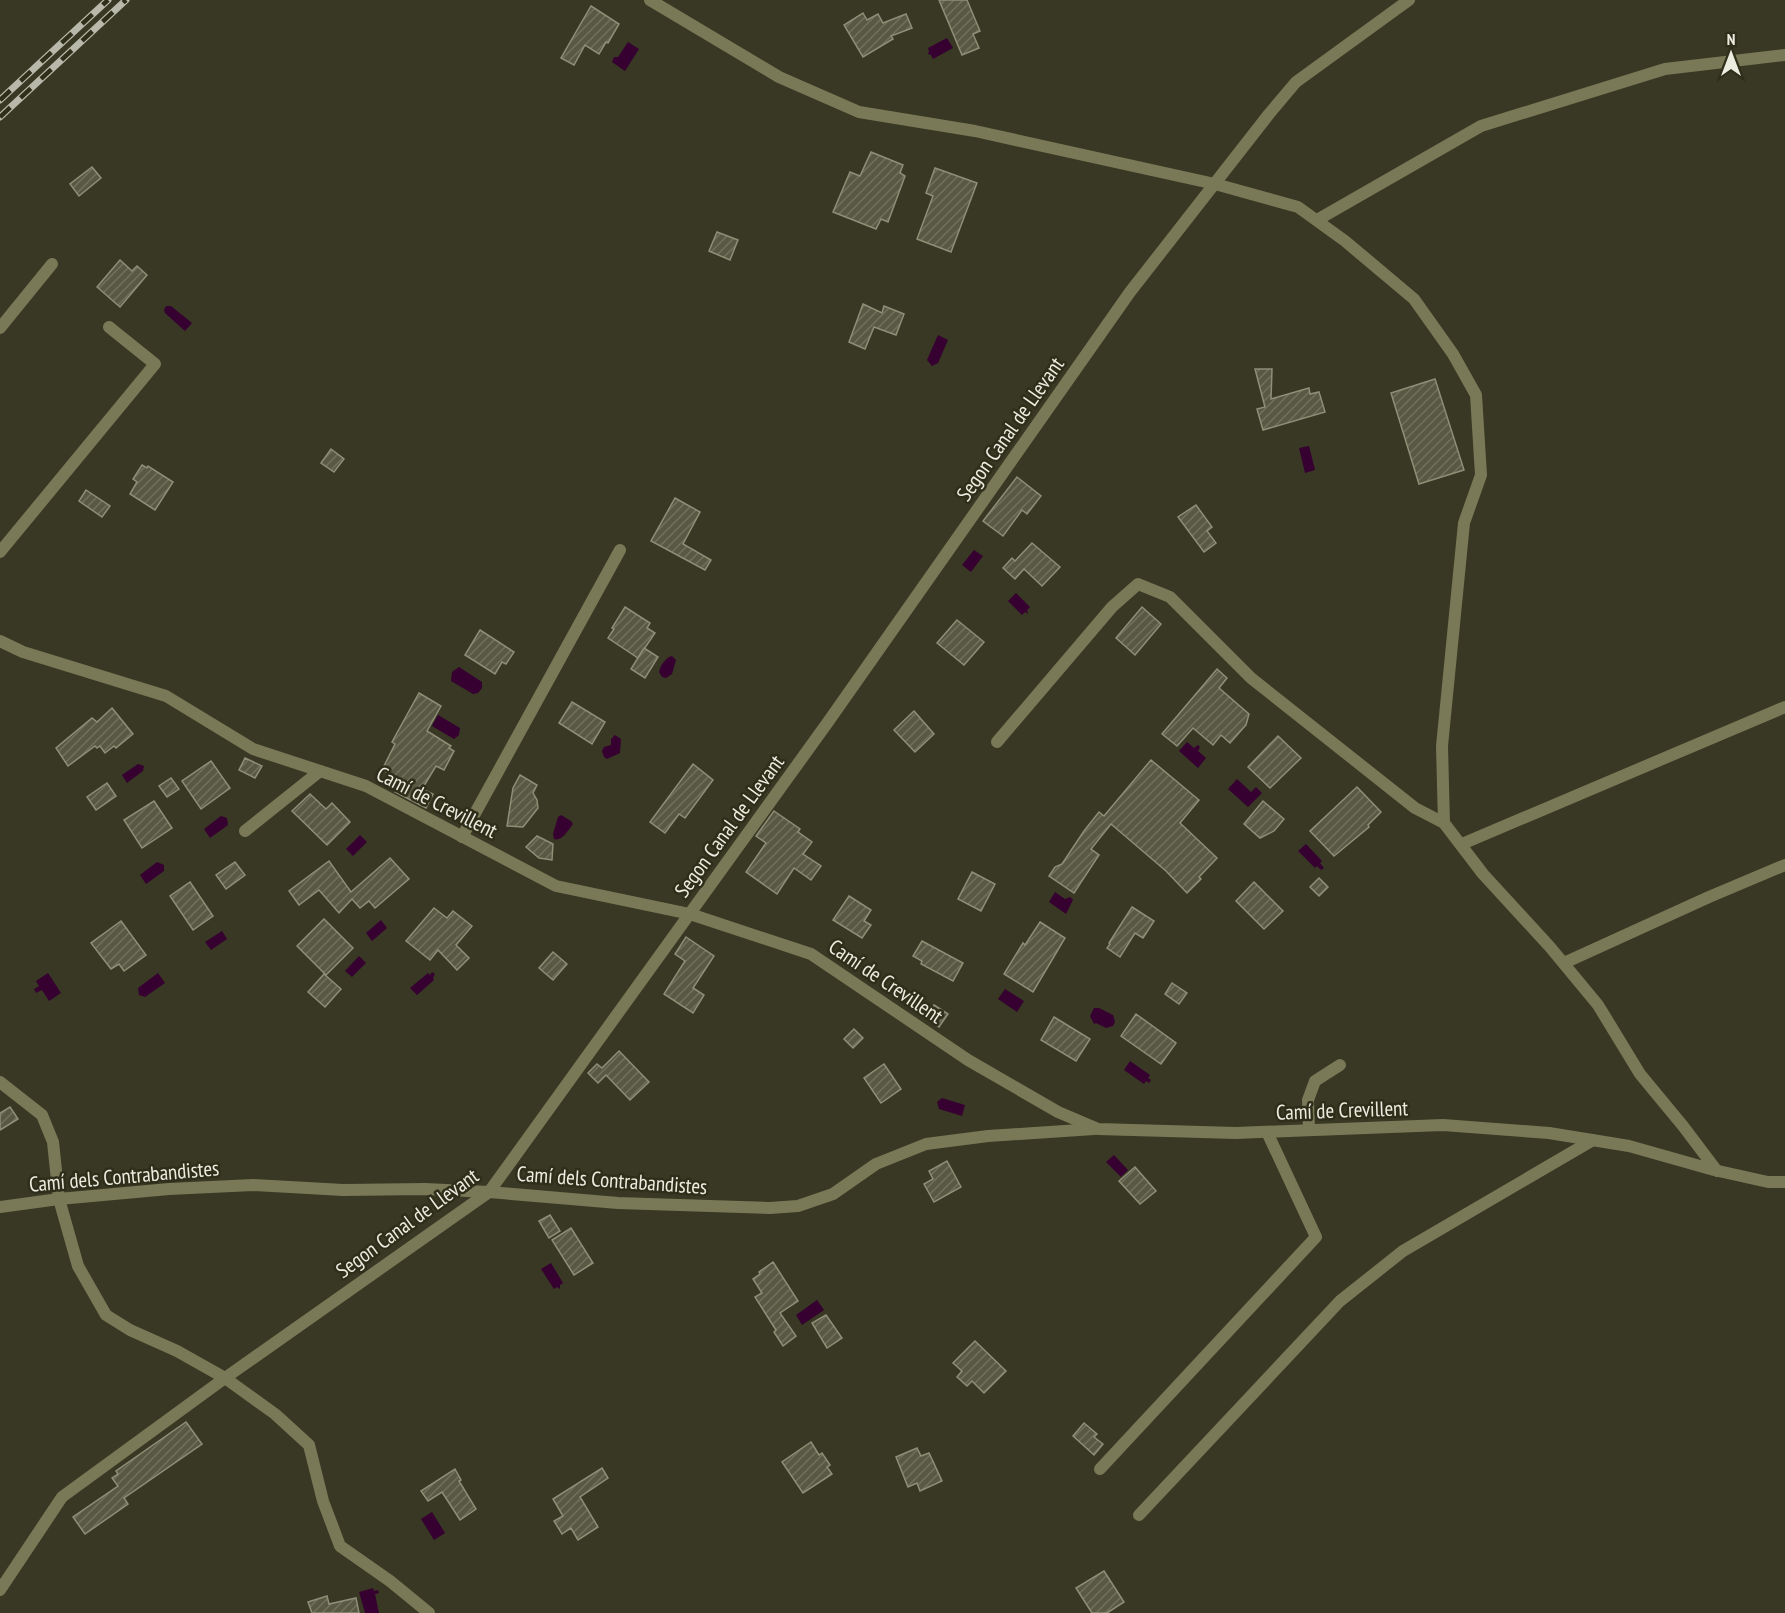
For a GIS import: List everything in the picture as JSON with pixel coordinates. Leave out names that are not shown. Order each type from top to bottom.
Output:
[{"type":"street","points":[[650,0],[779,77],[859,112],[975,131],[1215,184],[1298,207],[1345,241],[1414,298],[1453,354],[1476,395],[1481,475],[1464,523],[1442,746],[1444,823]]},
{"type":"street","name":"Segon Canal de Llevant","points":[[0,1590],[62,1497],[225,1378],[489,1192],[690,914],[1130,292],[1296,82],[1409,0]]},
{"type":"street","points":[[1317,220],[1480,126],[1665,69],[1785,54]]},
{"type":"street","points":[[0,328],[52,264]]},
{"type":"street","points":[[0,552],[154,364],[109,327]]},
{"type":"street","points":[[462,837],[620,550]]},
{"type":"street","points":[[997,742],[1112,607],[1138,584],[1170,597],[1251,678],[1415,808],[1444,823],[1483,874],[1564,963],[1598,1005],[1640,1074],[1717,1171]]},
{"type":"street","name":"Camí de Crevillent","points":[[0,641],[23,652],[166,696],[254,749],[366,786],[556,886],[690,914],[811,954],[968,1060],[1058,1112],[1098,1129],[1236,1133],[1443,1125],[1549,1133],[1629,1146],[1717,1171],[1768,1182],[1785,1182]]},
{"type":"street","points":[[1462,844],[1785,707]]},
{"type":"street","points":[[245,831],[320,771]]},
{"type":"street","points":[[1564,963],[1785,865]]},
{"type":"street","points":[[1310,1130],[1308,1100],[1315,1081],[1340,1065]]},
{"type":"street","points":[[0,1082],[42,1116],[53,1142],[59,1199],[78,1266],[106,1315],[130,1330],[177,1351],[225,1378],[275,1414],[309,1445],[323,1501],[340,1546],[390,1581],[429,1613]]},
{"type":"street","name":"Camí dels Contrabandistes","points":[[0,1207],[169,1189],[253,1185],[343,1190],[425,1189],[618,1203],[770,1208],[798,1206],[833,1194],[876,1164],[926,1144],[988,1136],[1098,1129]]},
{"type":"street","points":[[1100,1469],[1316,1237],[1267,1132]]},
{"type":"street","points":[[1139,1515],[1340,1301],[1403,1251],[1593,1140]]},
{"type":"shaded area","points":[[947,38],[953,48],[933,59],[928,54],[928,48]]},
{"type":"shaded area","points":[[628,42],[639,49],[625,71],[612,62]]},
{"type":"shaded area","points":[[166,306],[171,306],[192,323],[185,331],[165,313]]},
{"type":"shaded area","points":[[938,335],[948,340],[938,363],[932,366],[927,360]]},
{"type":"shaded area","points":[[1309,446],[1315,470],[1305,473],[1299,448]]},
{"type":"shaded area","points":[[974,550],[983,556],[971,572],[962,565]]},
{"type":"shaded area","points":[[1016,593],[1030,607],[1027,610],[1028,614],[1025,612],[1022,615],[1008,601]]},
{"type":"shaded area","points":[[672,656],[676,660],[672,674],[666,678],[662,677],[659,672],[661,667]]},
{"type":"shaded area","points":[[459,667],[482,682],[482,688],[478,693],[473,694],[451,681],[452,672]]},
{"type":"shaded area","points":[[438,715],[460,728],[459,735],[454,739],[432,726]]},
{"type":"shaded area","points":[[615,735],[621,739],[620,753],[607,759],[602,751],[604,747],[611,745],[611,739]]},
{"type":"shaded area","points":[[1187,742],[1194,748],[1198,745],[1200,747],[1198,751],[1206,758],[1198,768],[1179,751]]},
{"type":"shaded area","points":[[138,764],[144,766],[143,771],[127,783],[122,775]]},
{"type":"shaded area","points":[[1237,779],[1251,792],[1256,787],[1262,793],[1248,807],[1228,789]]},
{"type":"shaded area","points":[[561,815],[573,824],[560,839],[554,839],[553,834],[558,817]]},
{"type":"shaded area","points":[[221,816],[227,818],[228,825],[210,838],[204,829]]},
{"type":"shaded area","points":[[360,835],[367,842],[353,856],[346,849]]},
{"type":"shaded area","points":[[1306,844],[1322,861],[1320,863],[1324,868],[1321,870],[1317,866],[1315,868],[1298,851]]},
{"type":"shaded area","points":[[157,862],[164,865],[164,871],[146,884],[140,875]]},
{"type":"shaded area","points":[[1055,892],[1065,899],[1070,897],[1073,900],[1066,914],[1049,902]]},
{"type":"shaded area","points":[[381,920],[387,928],[372,941],[366,933]]},
{"type":"shaded area","points":[[222,931],[227,939],[211,950],[205,942]]},
{"type":"shaded area","points":[[359,956],[366,963],[352,977],[345,971]]},
{"type":"shaded area","points":[[432,972],[435,974],[434,980],[417,995],[410,988]]},
{"type":"shaded area","points":[[48,973],[61,993],[49,1001],[42,990],[36,993],[34,989],[39,986],[36,981]]},
{"type":"shaded area","points":[[158,973],[165,983],[145,997],[139,995],[138,988]]},
{"type":"shaded area","points":[[1005,989],[1024,1001],[1017,1012],[998,999]]},
{"type":"shaded area","points":[[1094,1008],[1113,1015],[1115,1022],[1113,1026],[1106,1028],[1094,1024],[1090,1016]]},
{"type":"shaded area","points":[[1130,1061],[1150,1075],[1149,1083],[1146,1081],[1144,1084],[1124,1070]]},
{"type":"shaded area","points":[[942,1098],[965,1105],[962,1116],[939,1109],[937,1102]]},
{"type":"shaded area","points":[[1114,1155],[1128,1170],[1121,1177],[1106,1162]]},
{"type":"shaded area","points":[[551,1263],[563,1283],[560,1289],[557,1287],[554,1289],[541,1269]]},
{"type":"shaded area","points":[[817,1300],[824,1310],[802,1325],[796,1315]]},
{"type":"shaded area","points":[[432,1512],[445,1533],[434,1540],[421,1519]]},
{"type":"shaded area","points":[[373,1588],[379,1593],[375,1594],[379,1613],[365,1613],[359,1592]]},
{"type":"building","points":[[939,0],[967,0],[980,31],[973,34],[979,48],[962,55]]},
{"type":"building","points":[[591,6],[619,24],[599,54],[585,45],[574,65],[561,58]]},
{"type":"building","points":[[863,13],[867,20],[878,14],[883,23],[906,14],[912,28],[891,36],[893,39],[863,57],[844,25]]},
{"type":"building","points":[[871,152],[903,165],[900,173],[905,176],[888,222],[881,219],[876,229],[833,212],[850,172],[860,176]]},
{"type":"building","points":[[92,167],[101,178],[79,196],[70,184]]},
{"type":"building","points":[[935,168],[977,183],[951,252],[917,239],[933,196],[926,193]]},
{"type":"building","points":[[717,232],[738,240],[730,260],[709,251]]},
{"type":"building","points":[[120,260],[132,271],[137,266],[147,275],[120,307],[97,287]]},
{"type":"building","points":[[863,304],[882,313],[884,306],[904,314],[896,335],[874,327],[865,349],[849,342]]},
{"type":"building","points":[[1255,369],[1272,369],[1271,399],[1309,388],[1310,394],[1319,392],[1325,412],[1263,430],[1257,409],[1265,407]]},
{"type":"building","points":[[1435,379],[1464,470],[1419,484],[1391,393]]},
{"type":"building","points":[[331,449],[344,459],[334,472],[321,463]]},
{"type":"building","points":[[142,465],[147,468],[148,466],[173,482],[155,510],[130,494],[137,482],[133,479]]},
{"type":"building","points":[[1017,477],[1041,496],[1027,514],[1022,510],[1003,536],[983,521]]},
{"type":"building","points":[[86,490],[110,506],[102,517],[79,501]]},
{"type":"building","points":[[675,498],[700,512],[683,544],[711,560],[705,570],[651,541]]},
{"type":"building","points":[[1196,505],[1212,527],[1207,531],[1216,543],[1204,552],[1178,517]]},
{"type":"building","points":[[1032,543],[1060,567],[1042,586],[1024,569],[1015,579],[1003,568],[1012,558],[1015,561]]},
{"type":"building","points":[[625,607],[650,623],[647,628],[655,633],[638,658],[608,638]]},
{"type":"building","points":[[1142,607],[1161,624],[1135,655],[1116,638]]},
{"type":"building","points":[[957,620],[984,642],[964,665],[937,643]]},
{"type":"building","points":[[480,630],[514,652],[506,664],[502,662],[495,674],[465,655]]},
{"type":"building","points":[[644,648],[658,657],[645,678],[631,669]]},
{"type":"building","points":[[1217,669],[1227,678],[1219,688],[1249,714],[1246,725],[1230,743],[1221,735],[1213,745],[1193,728],[1177,746],[1162,734]]},
{"type":"building","points":[[419,693],[441,706],[427,731],[451,746],[449,748],[454,751],[444,770],[436,766],[422,789],[433,794],[426,808],[395,792],[401,779],[382,770],[395,744],[392,742]]},
{"type":"building","points":[[572,702],[605,722],[592,744],[559,723]]},
{"type":"building","points":[[112,708],[133,734],[116,748],[114,746],[105,753],[100,746],[97,748],[95,746],[68,766],[56,748],[92,718],[97,722]]},
{"type":"building","points":[[914,711],[934,734],[915,752],[894,730]]},
{"type":"building","points":[[1278,736],[1301,758],[1270,788],[1248,767]]},
{"type":"building","points":[[245,758],[262,766],[255,778],[239,770]]},
{"type":"building","points":[[1151,760],[1199,800],[1180,823],[1217,858],[1199,877],[1201,879],[1187,893],[1166,871],[1111,824],[1091,849],[1099,855],[1074,893],[1049,876],[1055,867],[1062,864],[1099,812],[1104,816]]},
{"type":"building","points":[[211,761],[230,788],[201,809],[182,781]]},
{"type":"building","points":[[693,764],[713,780],[685,818],[679,814],[665,833],[650,822]]},
{"type":"building","points":[[520,775],[537,785],[533,793],[538,808],[523,827],[507,826],[513,788]]},
{"type":"building","points":[[171,778],[179,789],[167,797],[159,786]]},
{"type":"building","points":[[107,783],[116,796],[96,810],[87,797]]},
{"type":"building","points":[[1357,787],[1381,812],[1368,825],[1369,827],[1334,856],[1310,831]]},
{"type":"building","points":[[310,794],[326,809],[332,803],[350,822],[327,845],[292,811]]},
{"type":"building","points":[[154,801],[172,828],[142,848],[124,820]]},
{"type":"building","points":[[1263,801],[1284,819],[1274,831],[1260,838],[1244,824]]},
{"type":"building","points":[[774,811],[800,829],[798,832],[812,842],[803,854],[821,866],[811,880],[794,868],[777,894],[746,872],[766,843],[756,836]]},
{"type":"building","points":[[537,836],[553,844],[552,860],[539,858],[526,847]]},
{"type":"building","points":[[390,858],[409,879],[375,908],[369,901],[360,908],[352,899],[339,913],[319,890],[299,905],[289,891],[329,861],[351,892]]},
{"type":"building","points":[[235,862],[245,875],[226,889],[216,875]]},
{"type":"building","points":[[972,872],[995,884],[981,911],[958,899]]},
{"type":"building","points":[[1319,878],[1328,887],[1319,896],[1310,887]]},
{"type":"building","points":[[190,882],[213,916],[193,930],[170,896]]},
{"type":"building","points":[[1254,882],[1283,911],[1264,929],[1236,901]]},
{"type":"building","points":[[849,896],[871,910],[864,921],[871,925],[862,938],[833,920]]},
{"type":"building","points":[[1132,907],[1154,921],[1143,938],[1135,933],[1120,957],[1107,948]]},
{"type":"building","points":[[434,908],[447,918],[453,911],[472,926],[456,945],[469,958],[457,970],[438,950],[430,960],[406,941]]},
{"type":"building","points":[[324,919],[353,948],[326,975],[297,946]]},
{"type":"building","points":[[121,921],[146,955],[124,971],[119,964],[111,969],[91,943]]},
{"type":"building","points":[[1040,922],[1065,938],[1033,992],[1004,974],[1023,943],[1025,945]]},
{"type":"building","points":[[686,937],[714,956],[693,988],[704,995],[693,1013],[664,994],[685,961],[675,954]]},
{"type":"building","points":[[922,941],[963,963],[953,981],[921,964],[922,961],[913,956]]},
{"type":"building","points":[[553,952],[567,964],[553,980],[539,968]]},
{"type":"building","points":[[324,974],[341,989],[325,1007],[308,992]]},
{"type":"building","points":[[1172,983],[1187,993],[1179,1004],[1165,994]]},
{"type":"building","points":[[934,1005],[948,1014],[939,1027],[926,1018]]},
{"type":"building","points":[[1136,1014],[1176,1043],[1161,1064],[1121,1036]]},
{"type":"building","points":[[1054,1017],[1090,1039],[1076,1061],[1041,1040]]},
{"type":"building","points":[[854,1029],[863,1038],[853,1048],[844,1039]]},
{"type":"building","points":[[619,1051],[649,1082],[630,1100],[606,1075],[598,1083],[588,1073],[597,1064],[602,1068]]},
{"type":"building","points":[[884,1064],[901,1089],[881,1103],[864,1078]]},
{"type":"building","points":[[10,1107],[18,1119],[0,1130],[0,1113]]},
{"type":"building","points":[[947,1161],[961,1187],[934,1202],[924,1184],[933,1179],[929,1171]]},
{"type":"building","points":[[1135,1167],[1156,1191],[1140,1204],[1119,1181]]},
{"type":"building","points":[[550,1215],[560,1231],[549,1238],[539,1221]]},
{"type":"building","points":[[571,1228],[593,1263],[574,1275],[552,1240]]},
{"type":"building","points":[[773,1262],[798,1301],[780,1313],[796,1336],[783,1346],[774,1332],[776,1330],[755,1297],[762,1293],[753,1279]]},
{"type":"building","points":[[826,1315],[842,1338],[827,1348],[812,1323]]},
{"type":"building","points":[[975,1341],[1006,1371],[984,1393],[972,1381],[967,1386],[957,1377],[962,1371],[953,1363]]},
{"type":"building","points":[[186,1422],[202,1444],[124,1498],[128,1504],[85,1534],[73,1517],[118,1486],[112,1478],[118,1474],[116,1471]]},
{"type":"building","points":[[1084,1423],[1097,1434],[1094,1437],[1103,1444],[1094,1455],[1073,1436]]},
{"type":"building","points":[[811,1442],[819,1455],[822,1453],[830,1465],[827,1467],[832,1474],[803,1493],[782,1462]]},
{"type":"building","points":[[917,1448],[921,1456],[929,1453],[942,1481],[920,1491],[917,1483],[908,1487],[896,1457]]},
{"type":"building","points":[[602,1468],[608,1478],[580,1497],[598,1527],[578,1540],[571,1528],[562,1534],[554,1521],[563,1516],[553,1499]]},
{"type":"building","points":[[455,1469],[461,1480],[459,1481],[476,1509],[460,1520],[442,1492],[428,1501],[421,1491]]},
{"type":"building","points":[[1104,1571],[1124,1602],[1107,1613],[1092,1613],[1076,1588]]},
{"type":"building","points":[[327,1596],[329,1604],[356,1598],[359,1613],[312,1613],[308,1602]]},
{"type":"railway","points":[[0,100],[108,0]]},
{"type":"railway","points":[[0,117],[126,0]]}]
